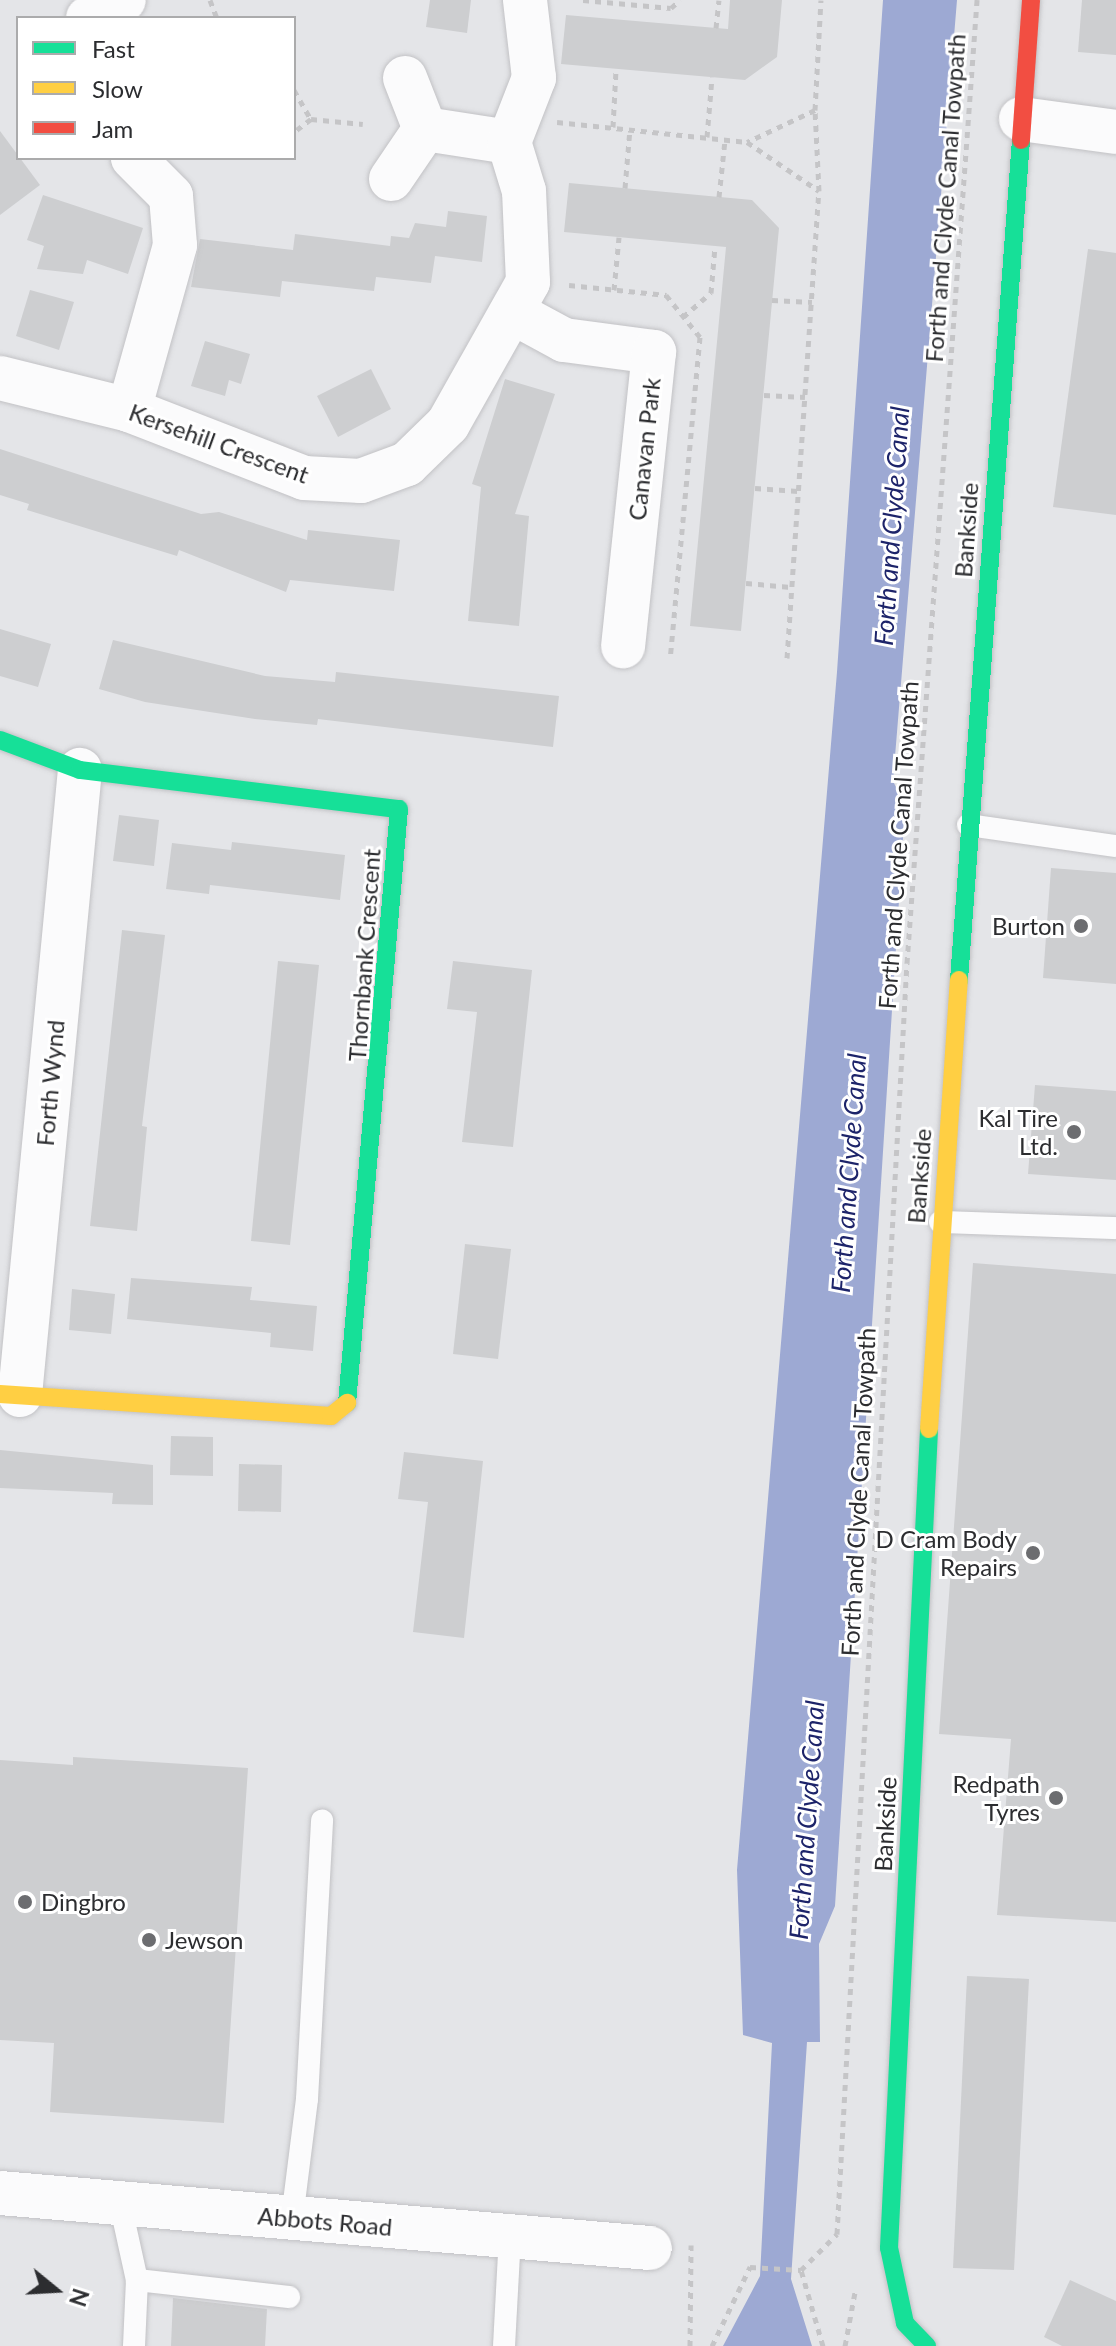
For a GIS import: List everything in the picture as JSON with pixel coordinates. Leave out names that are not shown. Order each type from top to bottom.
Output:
[{"type":"street","points":[[92,16],[124,0]]},
{"type":"street","points":[[425,129],[516,130],[534,78],[525,0]]},
{"type":"street","name":"Bankside","points":[[905,2323],[889,2248],[940,1222],[1031,0]]},
{"type":"street","points":[[405,78],[425,129]]},
{"type":"street","points":[[1021,119],[1116,132]]},
{"type":"street","points":[[391,179],[425,129]]},
{"type":"street","name":"Kersehill Crescent","points":[[0,378],[129,410],[304,478],[361,481],[407,464],[448,424],[514,313],[528,282],[524,191],[516,130]]},
{"type":"street","points":[[129,410],[175,245],[171,196],[135,160]]},
{"type":"street","name":"Canavan Park","points":[[514,313],[564,340],[654,352],[623,646]]},
{"type":"street","points":[[0,740],[80,770]]},
{"type":"street","name":"Forth Wynd","points":[[80,770],[10,1395],[331,1416]]},
{"type":"street","name":"Thornbank Crescent","points":[[80,770],[399,809],[351,1399],[331,1416]]},
{"type":"street","name":"Abbots Road","points":[[0,2193],[650,2248]]},
{"type":"street","points":[[905,2323],[927,2346]]},
{"type":"lane","points":[[968,825],[1116,846]]},
{"type":"lane","points":[[940,1222],[1116,1228]]},
{"type":"lane","points":[[292,2218],[307,2099],[322,1820]]},
{"type":"lane","points":[[120,2203],[137,2280],[134,2346]]},
{"type":"lane","points":[[504,2346],[510,2236]]},
{"type":"lane","points":[[137,2280],[289,2297]]},
{"type":"lane","points":[[893,2346],[905,2323]]},
{"type":"path","points":[[583,0],[671,8],[680,0]]},
{"type":"path","points":[[716,28],[719,0]]},
{"type":"path","points":[[787,658],[819,191],[815,110],[821,0]]},
{"type":"path","name":"Forth and Clyde Canal Towpath","points":[[801,2270],[837,2234],[906,978],[977,0]]},
{"type":"path","points":[[613,127],[616,69]]},
{"type":"path","points":[[707,137],[712,77]]},
{"type":"path","points":[[296,93],[311,119]]},
{"type":"path","points":[[747,142],[815,110]]},
{"type":"path","points":[[296,130],[311,119],[363,124]]},
{"type":"path","points":[[516,130],[613,127],[747,142],[819,191]]},
{"type":"path","points":[[625,188],[630,129]]},
{"type":"path","points":[[719,197],[725,140]]},
{"type":"path","points":[[614,290],[619,237]]},
{"type":"path","points":[[683,317],[711,293],[715,246]]},
{"type":"path","points":[[772,300],[812,302]]},
{"type":"path","points":[[764,395],[805,397]]},
{"type":"path","points":[[755,488],[798,491]]},
{"type":"path","points":[[746,583],[791,587]]},
{"type":"path","points":[[650,2248],[695,2244],[690,2346]]},
{"type":"path","points":[[712,2346],[750,2267],[801,2270],[823,2346]]},
{"type":"water","name":"Forth and Clyde Canal","points":[[883,0],[957,0],[893,781],[905,806],[835,1906],[819,1944],[820,2042],[807,2042],[791,2279],[812,2346],[723,2346],[760,2276],[772,2043],[743,2035],[737,1870],[837,672]]},
{"type":"building","points":[[430,0],[471,0],[467,33],[426,27]]},
{"type":"building","points":[[730,0],[782,0],[777,57],[745,80],[561,64],[566,15],[728,29]]},
{"type":"building","points":[[1082,0],[1116,0],[1116,55],[1078,52]]},
{"type":"building","points":[[0,131],[16,153],[16,160],[21,160],[40,185],[0,215]]},
{"type":"building","points":[[569,183],[752,200],[779,228],[741,631],[690,626],[726,247],[564,232]]},
{"type":"building","points":[[43,195],[143,228],[128,274],[87,260],[83,274],[37,269],[44,246],[27,240]]},
{"type":"building","points":[[448,211],[487,216],[482,262],[435,256],[431,283],[376,277],[374,291],[282,281],[280,297],[191,287],[200,239],[293,250],[295,234],[390,246],[391,236],[409,238],[415,223],[446,227]]},
{"type":"building","points":[[1088,249],[1116,253],[1116,515],[1053,507]]},
{"type":"building","points":[[30,290],[74,302],[59,350],[16,336]]},
{"type":"building","points":[[205,341],[250,354],[241,384],[229,380],[225,396],[191,386]]},
{"type":"building","points":[[371,369],[391,409],[338,437],[317,396]]},
{"type":"building","points":[[505,379],[555,394],[515,514],[529,516],[519,626],[468,621],[481,487],[472,484]]},
{"type":"building","points":[[0,449],[201,514],[219,512],[307,540],[308,530],[400,540],[394,591],[290,580],[286,592],[179,550],[177,556],[27,510],[29,504],[0,495]]},
{"type":"building","points":[[0,629],[51,644],[38,687],[0,676]]},
{"type":"building","points":[[113,640],[265,676],[335,682],[336,672],[559,696],[553,747],[318,719],[317,725],[255,719],[145,702],[99,689]]},
{"type":"building","points":[[119,815],[159,820],[154,866],[113,861]]},
{"type":"building","points":[[232,842],[345,855],[340,900],[210,885],[209,894],[166,889],[172,843],[231,850]]},
{"type":"building","name":"Burton","points":[[1051,868],[1116,873],[1116,984],[1043,978]]},
{"type":"building","points":[[122,930],[165,935],[142,1126],[147,1127],[137,1231],[90,1226]]},
{"type":"building","points":[[278,961],[319,965],[290,1245],[251,1241]]},
{"type":"building","points":[[453,961],[532,970],[513,1147],[462,1142],[477,1012],[447,1009]]},
{"type":"building","name":"Kal Tire Ltd.","points":[[1035,1085],[1116,1091],[1116,1180],[1028,1174]]},
{"type":"building","points":[[465,1244],[511,1249],[498,1359],[453,1354]]},
{"type":"building","name":"D Cram Body Repairs","points":[[973,1263],[1116,1274],[1116,1922],[997,1915],[1011,1739],[939,1734]]},
{"type":"building","points":[[131,1278],[252,1287],[250,1300],[317,1306],[313,1351],[270,1347],[271,1333],[127,1319]]},
{"type":"building","points":[[72,1289],[115,1294],[111,1334],[69,1330]]},
{"type":"building","points":[[171,1436],[213,1437],[213,1476],[170,1475]]},
{"type":"building","points":[[0,1450],[153,1465],[153,1505],[112,1504],[113,1493],[0,1488]]},
{"type":"building","points":[[404,1452],[483,1461],[464,1638],[413,1632],[428,1502],[398,1499]]},
{"type":"building","points":[[239,1464],[282,1465],[281,1512],[238,1511]]},
{"type":"building","name":"Jewson","points":[[73,1757],[248,1768],[224,2123],[50,2112],[54,2043],[0,2040],[0,1760],[73,1765]]},
{"type":"building","points":[[967,1976],[1029,1979],[1014,2270],[953,2268]]},
{"type":"building","points":[[1070,2280],[1116,2301],[1116,2346],[1062,2346],[1044,2337]]},
{"type":"building","points":[[173,2298],[267,2309],[265,2346],[171,2346]]},
{"type":"traffic: fast","points":[[959,980],[1021,140]]},
{"type":"traffic: fast","points":[[0,740],[80,770],[399,809],[347,1403]]},
{"type":"traffic: fast","points":[[927,2346],[905,2323],[889,2248],[929,1429]]},
{"type":"traffic: slow","points":[[929,1429],[959,980]]},
{"type":"traffic: slow","points":[[0,1394],[331,1416],[347,1403]]},
{"type":"traffic: jam","points":[[1021,140],[1031,0]]},
{"type":"place","name":"Burton","points":[[1081,926]]},
{"type":"place","name":"Kal Tire Ltd.","points":[[1074,1132]]},
{"type":"place","name":"D Cram Body Repairs","points":[[1033,1553]]},
{"type":"place","name":"Redpath Tyres","points":[[1056,1798]]},
{"type":"place","name":"Dingbro","points":[[25,1902]]},
{"type":"place","name":"Jewson","points":[[149,1940]]}]
